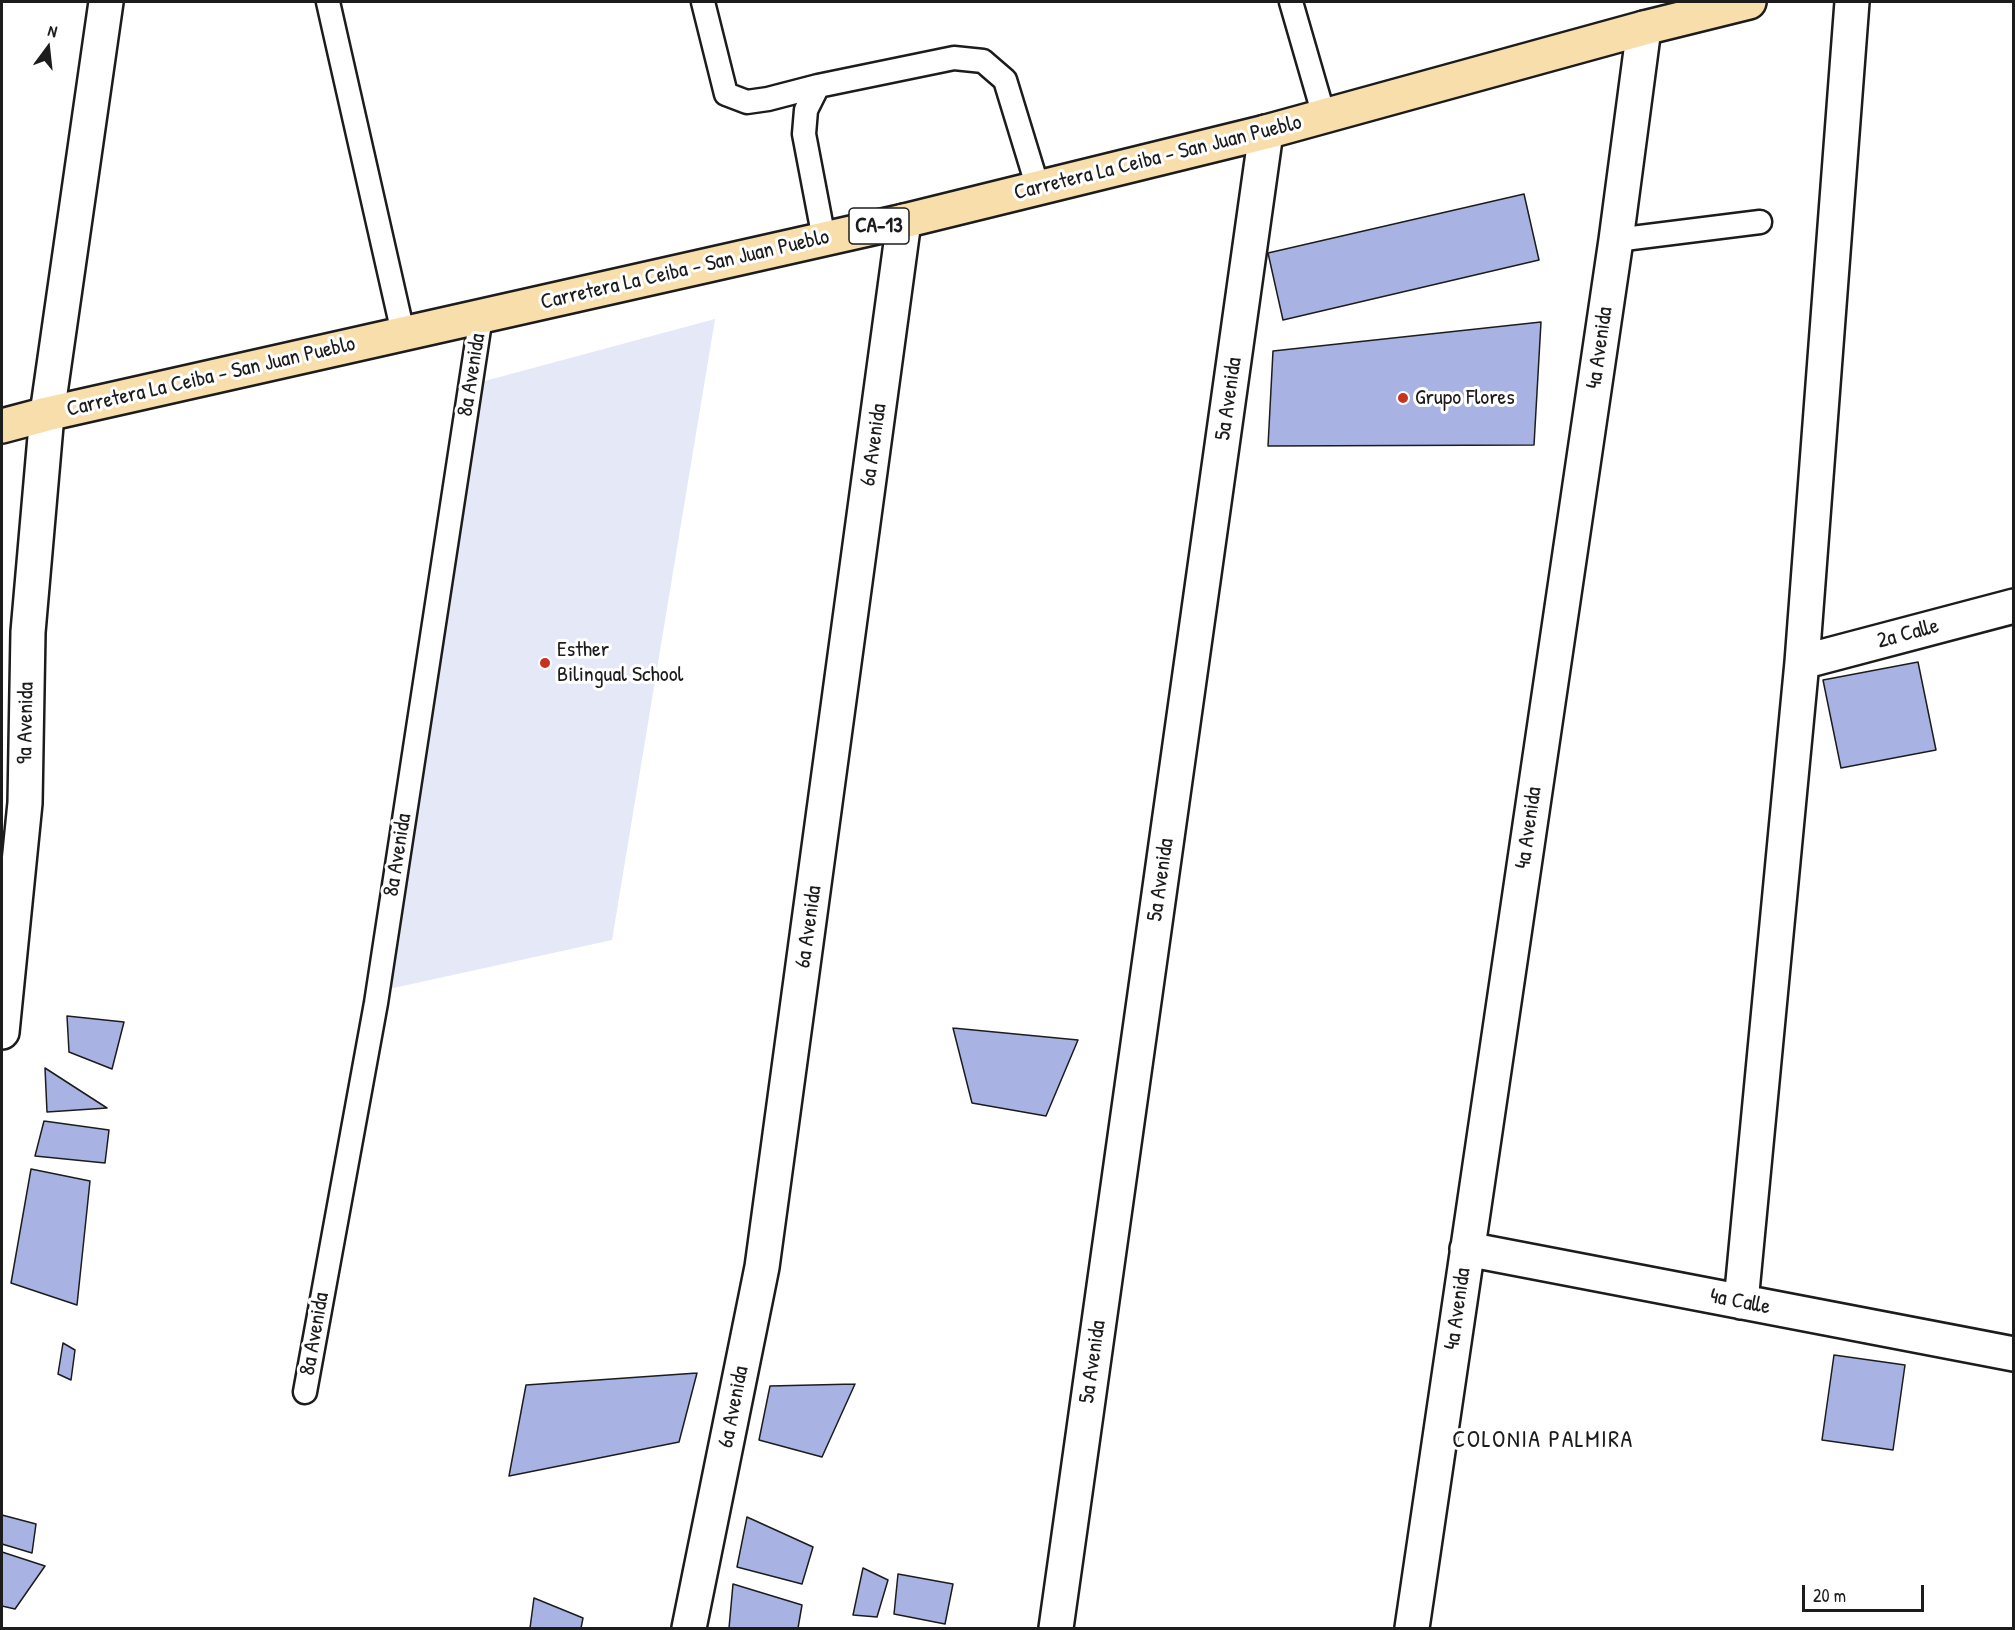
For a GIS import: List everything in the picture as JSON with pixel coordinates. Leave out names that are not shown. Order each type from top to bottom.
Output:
[{"type":"main road","name":"Carretera La Ceiba - San Juan Pueblo","points":[[2,426],[403,333],[904,221],[1266,132],[1644,28],[1749,2]]},
{"type":"street","name":"9a Avenida","points":[[2,1032],[25,803],[28,632],[47,414],[106,2]]},
{"type":"street","points":[[1741,1302],[1802,662],[1852,2]]},
{"type":"street","name":"4a Avenida","points":[[1412,1629],[1616,240],[1644,28]]},
{"type":"street","name":"5a Avenida","points":[[1056,1629],[1266,132]]},
{"type":"street","name":"6a Avenida","points":[[689,1629],[762,1267],[904,221]]},
{"type":"street","name":"2a Calle","points":[[1802,662],[2013,606]]},
{"type":"street","name":"4a Calle","points":[[1467,1249],[2013,1354]]},
{"type":"lane","points":[[328,2],[403,333]]},
{"type":"lane","points":[[703,2],[726,94],[747,102],[954,58],[983,61],[1005,80],[1038,188]]},
{"type":"lane","points":[[1291,2],[1324,116]]},
{"type":"lane","points":[[818,86],[806,110],[804,134],[824,239]]},
{"type":"lane","points":[[1616,240],[1760,222]]},
{"type":"lane","name":"8a Avenida","points":[[305,1392],[377,991],[481,316]]},
{"type":"shaded area","name":"Esther Bilingual School","points":[[715,319],[612,940],[389,989],[470,385]]},
{"type":"building","points":[[1524,194],[1539,260],[1283,320],[1268,253]]},
{"type":"building","name":"Grupo Flores","points":[[1541,322],[1534,445],[1268,446],[1273,351]]},
{"type":"building","points":[[1918,662],[1936,750],[1841,768],[1823,680]]},
{"type":"building","points":[[67,1016],[124,1022],[112,1069],[69,1052]]},
{"type":"building","points":[[953,1028],[1078,1040],[1046,1116],[972,1103]]},
{"type":"building","points":[[45,1068],[107,1108],[47,1112]]},
{"type":"building","points":[[44,1121],[109,1130],[105,1163],[35,1156]]},
{"type":"building","points":[[31,1169],[90,1181],[77,1305],[11,1283]]},
{"type":"building","points":[[63,1343],[75,1350],[71,1380],[58,1374]]},
{"type":"building","points":[[1834,1355],[1905,1365],[1893,1450],[1822,1440]]},
{"type":"building","points":[[697,1373],[679,1442],[509,1476],[526,1385]]},
{"type":"building","points":[[855,1384],[822,1457],[759,1440],[770,1386]]},
{"type":"building","points":[[2,1515],[36,1524],[32,1553],[2,1544]]},
{"type":"building","points":[[747,1517],[813,1547],[802,1584],[737,1567]]},
{"type":"building","points":[[2,1552],[45,1566],[15,1609],[2,1606]]},
{"type":"building","points":[[863,1568],[888,1580],[877,1617],[853,1615]]},
{"type":"building","points":[[898,1574],[953,1584],[945,1624],[894,1614]]},
{"type":"building","points":[[733,1584],[802,1605],[798,1628],[729,1628]]},
{"type":"building","points":[[534,1598],[583,1618],[581,1628],[530,1628]]},
{"type":"place","name":"Grupo Flores","points":[[1403,398]]},
{"type":"place","name":"Esther Bilingual School","points":[[545,663]]},
{"type":"district","name":"COLONIA PALMIRA","points":[[1543,1441]]}]
